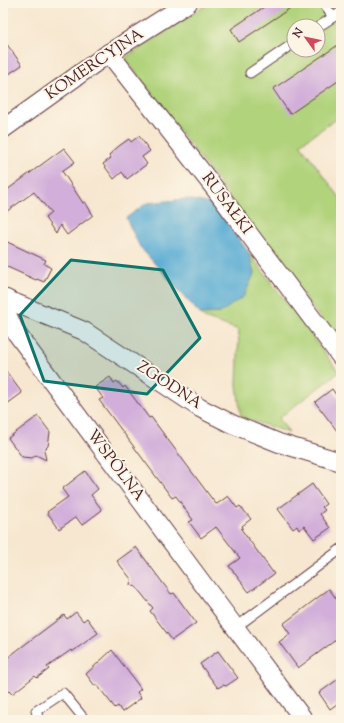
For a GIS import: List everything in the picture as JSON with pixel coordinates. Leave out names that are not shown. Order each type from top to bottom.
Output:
[{"type":"street","name":"KOMERCYJNA","points":[[3,129],[109,53],[188,3]]},
{"type":"street","name":"RUSAŁKI","points":[[109,53],[216,190],[341,358]]},
{"type":"street","name":"ZGODNA","points":[[4,298],[84,330],[200,408],[232,424],[279,443],[341,462]]},
{"type":"street","name":"WSPÓLNA","points":[[4,298],[14,330],[304,720]]},
{"type":"lane","points":[[324,3],[333,17]]},
{"type":"lane","points":[[326,22],[341,12]]},
{"type":"lane","points":[[250,73],[286,48]]},
{"type":"lane","points":[[235,628],[341,549]]},
{"type":"lane","points":[[39,720],[36,711],[63,693],[85,720]]},
{"type":"highlighted area","points":[[71,260],[163,270],[200,338],[147,394],[44,381],[20,315]]},
{"type":"green space","points":[[209,3],[341,3],[341,116],[300,144],[341,199],[341,346],[125,58]]},
{"type":"green space","points":[[249,253],[339,372],[279,418],[289,433],[241,417],[237,385],[239,330],[204,318],[200,314],[220,313],[254,274]]},
{"type":"water","points":[[187,199],[213,204],[249,253],[254,274],[244,296],[220,313],[200,314],[140,247],[126,218],[147,203]]},
{"type":"building","points":[[270,3],[298,3],[239,42],[231,29]]},
{"type":"building","points":[[3,39],[22,65],[3,78]]},
{"type":"building","points":[[341,43],[341,79],[290,114],[273,89],[319,58],[326,58],[326,53]]},
{"type":"building","points":[[139,136],[150,151],[142,157],[147,164],[127,179],[122,172],[114,179],[103,164],[111,158],[109,155],[119,146],[129,139],[131,142]]},
{"type":"building","points":[[64,148],[75,162],[62,171],[83,203],[85,202],[93,215],[67,235],[60,225],[56,234],[45,218],[51,213],[34,192],[3,214],[3,193]]},
{"type":"building","points":[[3,240],[46,260],[44,264],[51,268],[44,282],[37,279],[36,280],[3,265]]},
{"type":"building","points":[[3,367],[22,393],[3,407]]},
{"type":"building","points":[[110,377],[114,383],[117,381],[123,388],[125,386],[149,418],[151,417],[215,503],[217,504],[228,496],[237,508],[240,506],[251,519],[242,526],[243,528],[241,529],[274,574],[249,592],[229,566],[240,558],[216,527],[201,538],[189,522],[193,520],[176,496],[172,498],[99,400],[103,398],[95,387]]},
{"type":"building","points":[[332,389],[341,402],[341,436],[315,402]]},
{"type":"building","points":[[38,416],[50,432],[48,446],[44,450],[46,460],[36,455],[32,458],[22,457],[8,438]]},
{"type":"building","points":[[85,471],[98,489],[91,495],[102,510],[82,525],[76,517],[59,529],[47,512],[68,497],[62,489]]},
{"type":"building","points":[[312,484],[326,504],[322,507],[325,510],[320,514],[330,528],[314,539],[304,526],[299,530],[297,526],[293,529],[278,509]]},
{"type":"building","points":[[136,547],[171,594],[174,593],[196,623],[172,640],[150,611],[153,608],[136,587],[130,585],[131,579],[117,561]]},
{"type":"building","points":[[329,589],[341,605],[341,636],[298,668],[279,642],[290,634],[283,624]]},
{"type":"building","points":[[76,612],[83,621],[87,618],[98,633],[72,652],[71,650],[47,667],[49,669],[37,678],[35,676],[12,694],[9,691],[3,695],[3,661],[64,615],[67,619]]},
{"type":"building","points":[[112,650],[141,689],[137,692],[141,698],[122,712],[118,706],[115,708],[97,685],[95,686],[86,674]]},
{"type":"building","points":[[218,651],[238,678],[226,686],[223,685],[218,688],[200,664]]},
{"type":"building","points":[[341,677],[341,701],[330,709],[319,693]]}]
